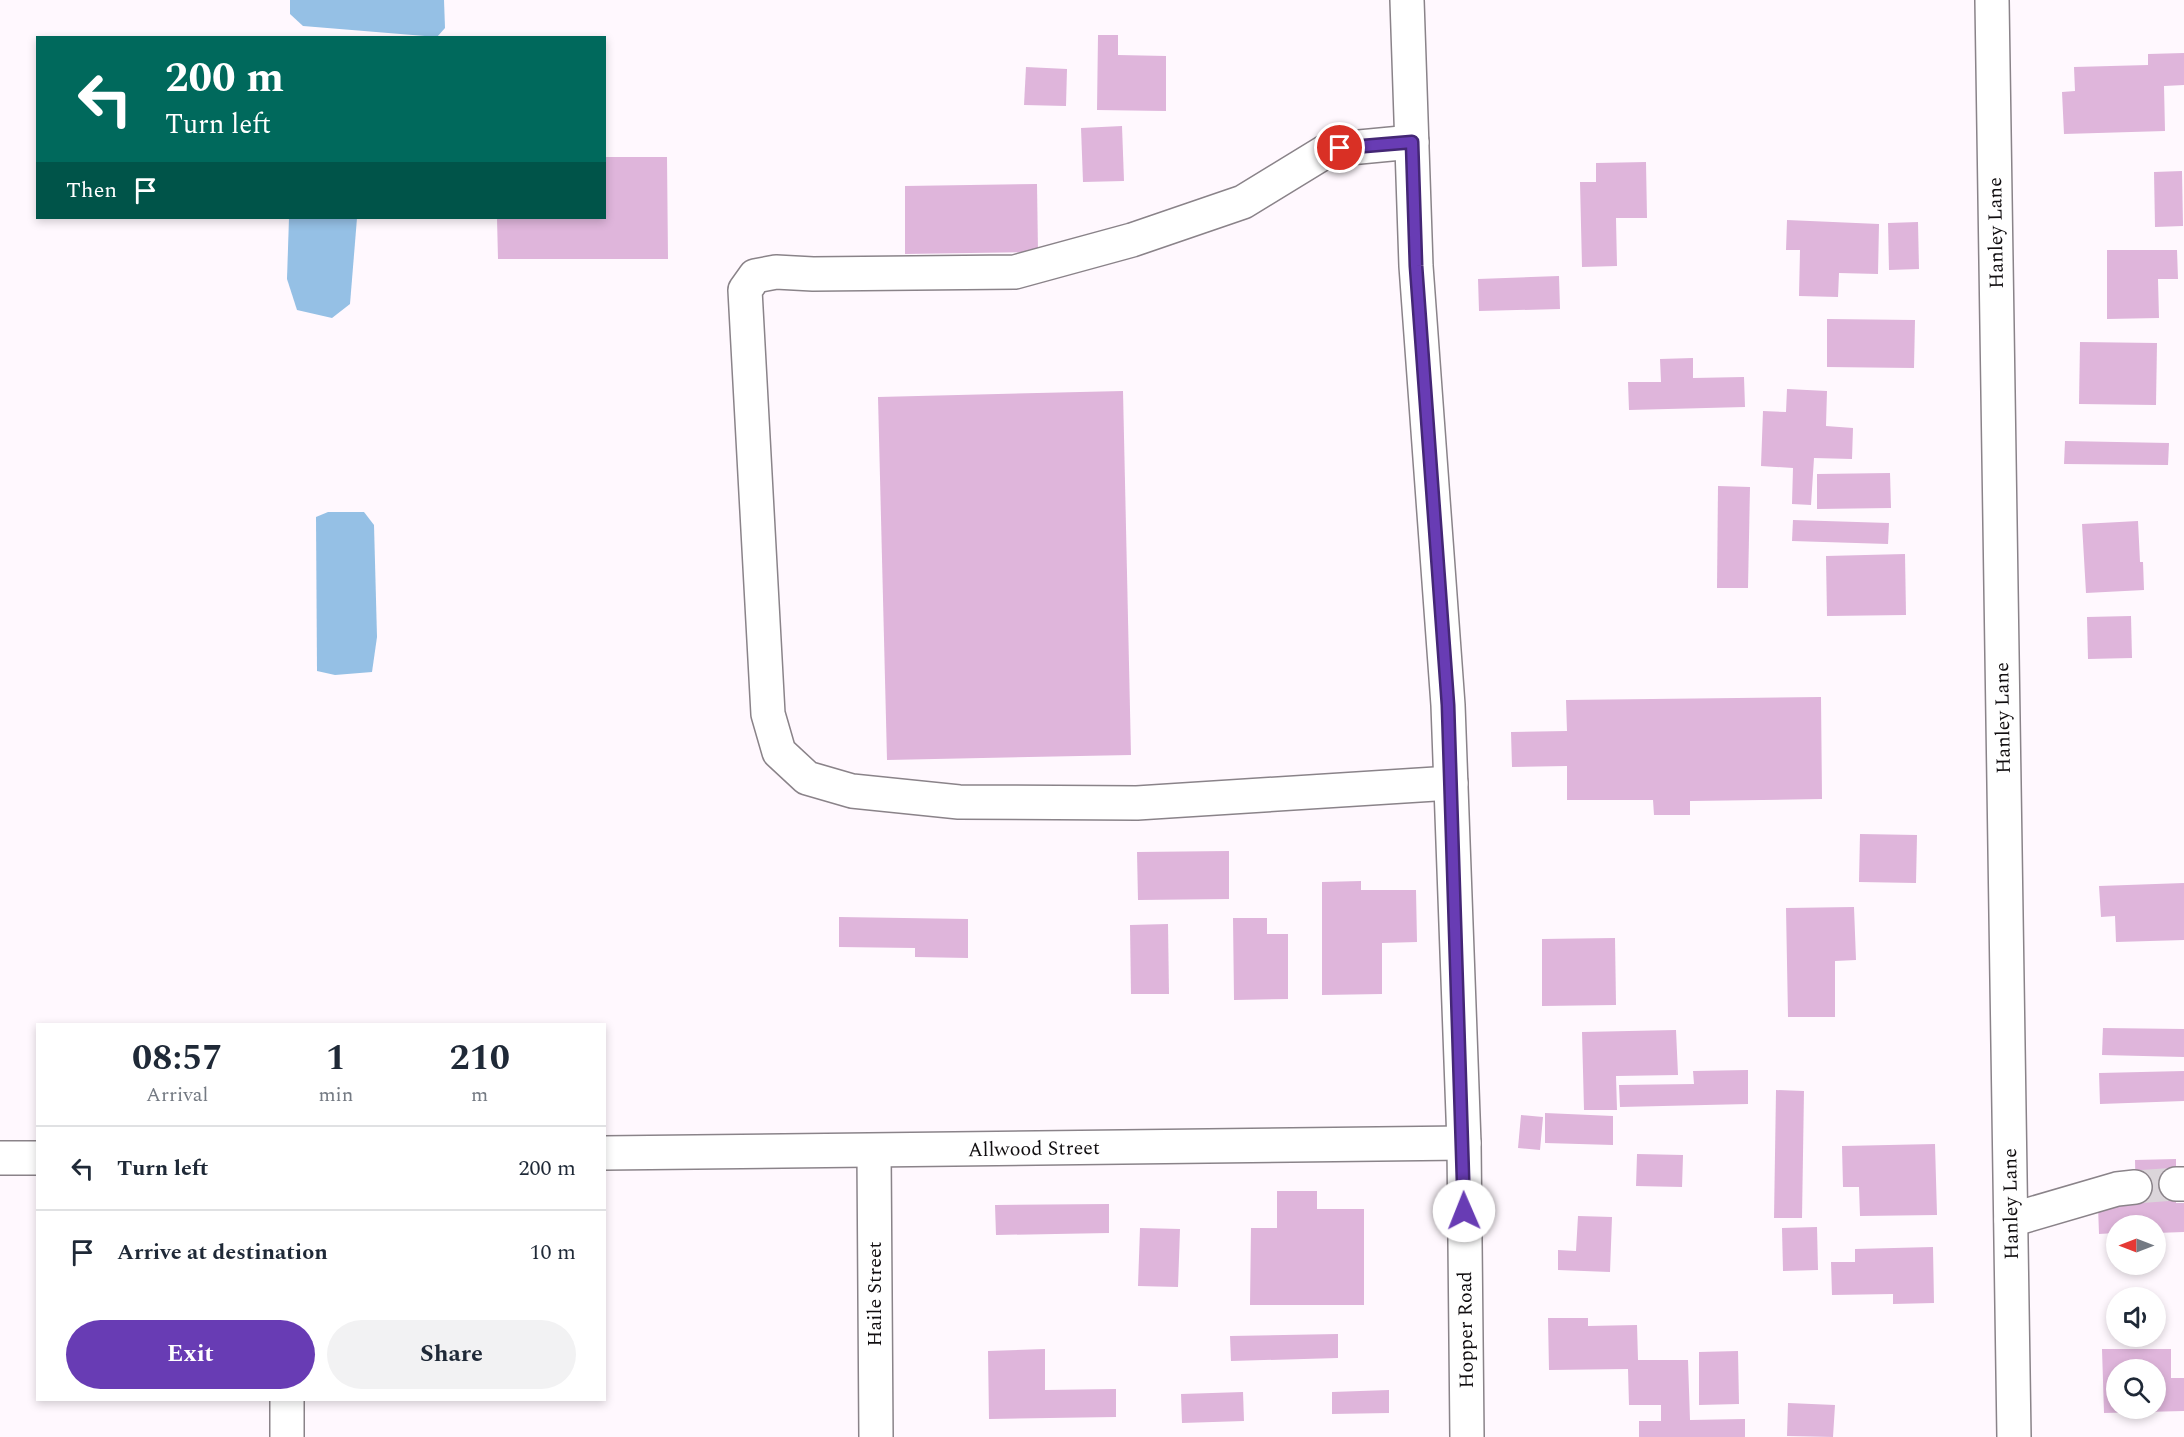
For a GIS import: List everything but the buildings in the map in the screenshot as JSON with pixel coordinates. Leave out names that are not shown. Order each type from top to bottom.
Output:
[{"type":"street","name":"Hopper Road","points":[[1407,0],[1416,266],[1448,705],[1464,1143],[1467,1437]]},
{"type":"street","name":"Hanley Lane","points":[[1992,0],[2014,1437]]},
{"type":"street","points":[[1412,142],[1328,150],[1243,202],[1132,240],[1015,272],[776,272],[755,276],[745,290],[768,714],[779,752],[807,778],[852,791],[876,794],[958,802],[1137,803],[1450,783]]},
{"type":"street","name":"Allwood Street","points":[[606,1154],[1464,1143]]},
{"type":"street","name":"Haile Street","points":[[874,1151],[876,1437]]},
{"type":"street","points":[[0,1158],[36,1158]]},
{"type":"street","points":[[2011,1220],[2117,1189],[2135,1186]]},
{"type":"street","points":[[287,1401],[287,1437]]},
{"type":"water","points":[[290,0],[444,0],[445,28],[438,36],[425,36],[303,26],[290,14]]},
{"type":"water","points":[[289,219],[357,219],[350,304],[332,318],[297,310],[287,279]]},
{"type":"water","points":[[328,512],[364,512],[374,525],[377,637],[372,672],[335,675],[317,671],[316,517]]},
{"type":"tunnel","points":[[2135,1187],[2176,1184]]},
{"type":"route","points":[[1340,148],[1412,142],[1416,266],[1448,705],[1464,1143],[1464,1211]]}]
